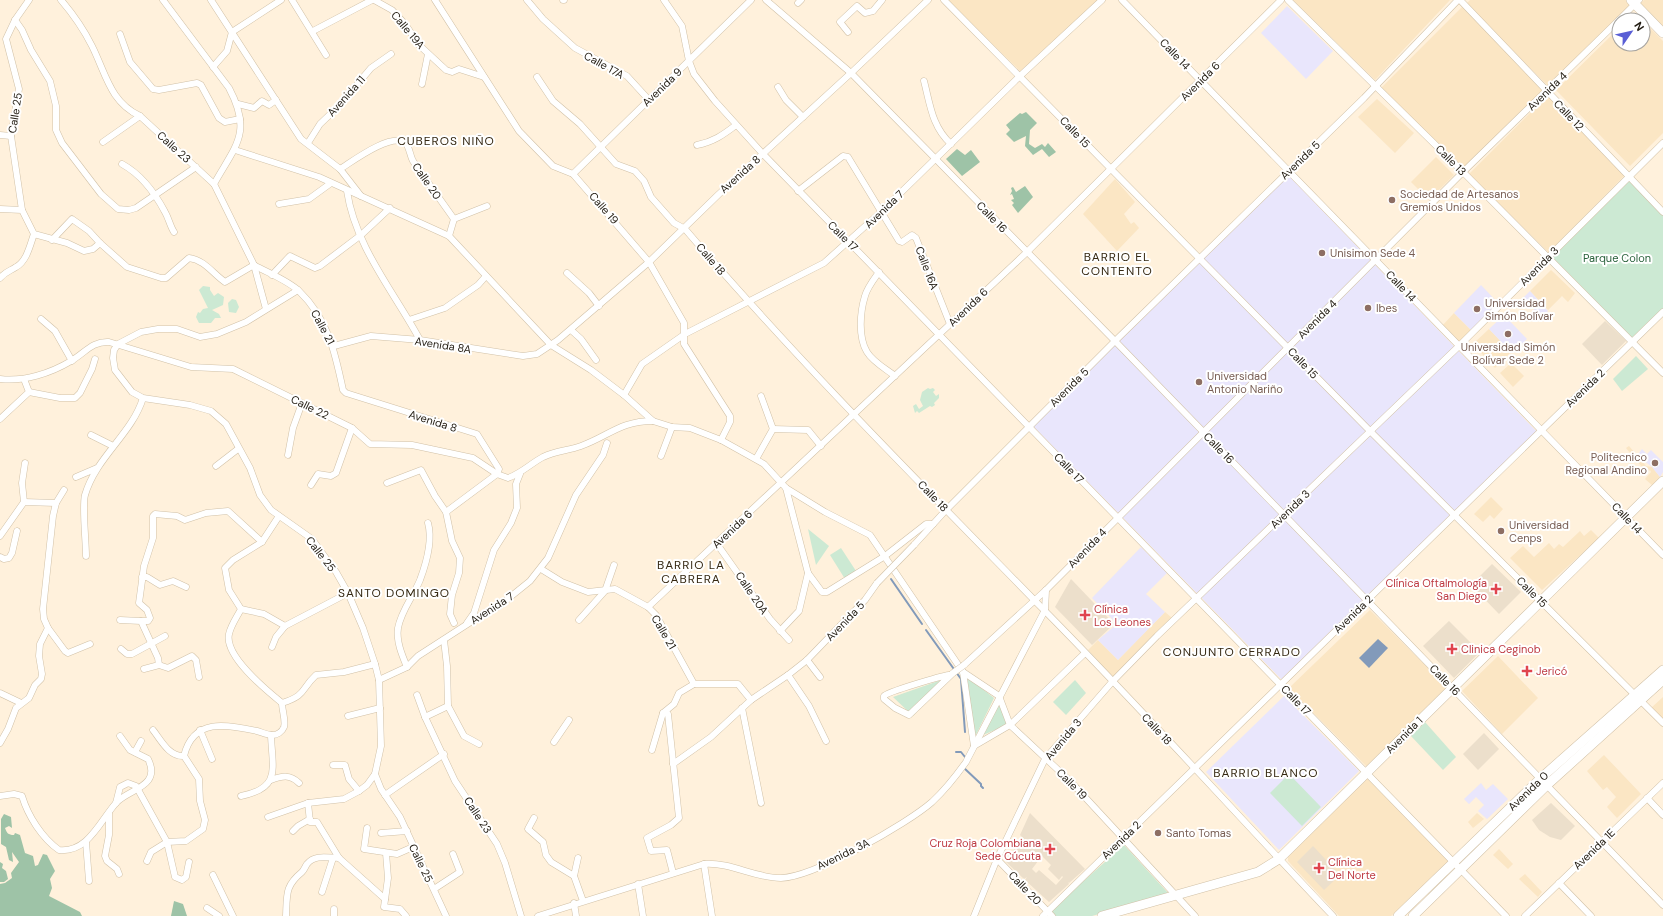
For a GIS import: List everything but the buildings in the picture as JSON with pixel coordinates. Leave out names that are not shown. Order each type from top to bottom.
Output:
[{"type":"street","name":"Calle 25","points":[[29,0],[15,20],[6,38],[19,89],[11,136],[22,210],[34,234]]},
{"type":"street","name":"Calle 23","points":[[61,0],[73,15],[92,46],[118,101],[128,110],[140,116],[214,184],[254,266],[266,309]]},
{"type":"street","points":[[163,0],[229,88],[238,104],[240,128],[235,150],[214,184]]},
{"type":"street","points":[[211,0],[301,139],[340,169],[361,196]]},
{"type":"street","points":[[213,67],[227,51],[232,32],[281,0]]},
{"type":"street","points":[[292,0],[326,55]]},
{"type":"street","points":[[312,31],[373,0]]},
{"type":"street","name":"Calle 19A","points":[[373,0],[392,10],[405,24],[419,45],[446,70],[452,72],[460,69],[484,77]]},
{"type":"street","name":"Calle 19","points":[[435,0],[519,131],[553,166],[574,174],[649,262],[684,323],[684,344],[730,416],[730,422],[721,440]]},
{"type":"street","name":"Calle 17A","points":[[526,0],[543,19],[575,48],[626,76],[648,100]]},
{"type":"street","name":"Calle 17","points":[[664,0],[682,26],[689,61],[698,79],[736,125],[798,191],[1506,916]]},
{"type":"street","name":"Avenida 9","points":[[574,174],[751,0]]},
{"type":"street","name":"Calle 16","points":[[766,0],[851,74],[1026,253],[1115,341],[1663,905]]},
{"type":"street","points":[[848,32],[840,22],[851,11],[857,6],[865,13],[873,11],[882,0]]},
{"type":"street","name":"Avenida 8","points":[[551,345],[571,330],[649,262],[685,229],[719,194],[851,74],[928,0]]},
{"type":"street","name":"Calle 15","points":[[944,0],[1454,516],[1541,600],[1663,723]]},
{"type":"street","name":"Avenida 7","points":[[624,395],[642,364],[684,334],[748,303],[824,263],[881,212],[1020,76],[1102,0]]},
{"type":"street","name":"Calle 14","points":[[1122,0],[1663,555]]},
{"type":"street","name":"Avenida 6","points":[[648,607],[784,485],[821,446],[1026,253],[1281,0]]},
{"type":"street","name":"Calle 13","points":[[1288,0],[1549,257],[1663,373]]},
{"type":"street","name":"Avenida 5","points":[[673,764],[700,746],[751,700],[807,660],[865,600],[877,584],[946,510],[1115,341],[1289,171],[1459,0]]},
{"type":"street","name":"Calle 12","points":[[1459,0],[1663,212]]},
{"type":"street","points":[[1635,1],[1663,33]]},
{"type":"street","name":"Avenida 4","points":[[1626,12],[1635,1]]},
{"type":"street","points":[[15,20],[50,81],[56,106],[56,130],[62,143],[101,194],[118,209],[129,210],[136,208],[196,167]]},
{"type":"street","name":"Avenida 4","points":[[951,674],[909,715],[886,702],[884,699],[885,694],[906,689],[951,674],[963,668],[1046,590],[1117,517],[1463,172],[1611,28]]},
{"type":"street","points":[[120,34],[130,62],[153,89],[159,90],[196,83],[201,85],[220,118],[225,122],[240,119]]},
{"type":"street","name":"Avenida 11","points":[[308,143],[320,124],[340,105],[371,68],[391,54]]},
{"type":"street","points":[[422,84],[428,54]]},
{"type":"street","name":"Calle 18","points":[[537,77],[553,101],[580,124],[616,164],[635,171],[644,181],[651,197],[674,223],[685,229],[748,303],[854,415],[1045,610],[1333,916]]},
{"type":"street","points":[[924,81],[931,112],[936,125],[951,144]]},
{"type":"street","points":[[778,87],[786,100],[803,117]]},
{"type":"street","points":[[238,104],[254,108],[262,101],[269,105],[276,100]]},
{"type":"street","points":[[103,142],[140,116]]},
{"type":"street","points":[[697,145],[709,143],[719,138],[736,125]]},
{"type":"street","points":[[0,135],[11,136]]},
{"type":"street","name":"Calle 20","points":[[340,169],[379,145],[403,141],[406,143],[412,160],[454,219]]},
{"type":"street","name":"Avenida 3","points":[[974,916],[997,860],[1045,758],[1112,682],[1196,598],[1460,346],[1663,143]]},
{"type":"street","points":[[235,150],[319,177],[449,236],[551,345],[591,370],[624,395],[653,421]]},
{"type":"street","name":"Calle 16A","points":[[798,191],[843,156],[848,157],[898,242],[902,242],[912,235],[916,238],[950,324]]},
{"type":"street","points":[[122,164],[133,170],[143,179],[166,214],[168,222],[174,232]]},
{"type":"street","points":[[279,204],[309,199],[331,183]]},
{"type":"street","points":[[347,191],[350,207],[368,252],[420,340]]},
{"type":"street","points":[[449,236],[454,219],[487,206]]},
{"type":"street","points":[[272,275],[290,256],[317,268],[361,235],[390,208]]},
{"type":"street","points":[[0,209],[22,210]]},
{"type":"street","points":[[52,240],[72,219],[89,231],[127,267],[161,278],[166,278],[189,258],[196,259],[225,282],[254,266]]},
{"type":"street","points":[[0,278],[5,272],[21,263],[29,249],[34,234],[67,243],[84,251],[93,249],[100,243]]},
{"type":"street","name":"Calle 21","points":[[254,266],[298,290],[318,314],[334,346],[343,390],[346,393]]},
{"type":"street","points":[[878,272],[865,295],[861,316],[862,337],[866,351],[895,376]]},
{"type":"street","points":[[567,273],[589,293],[599,306]]},
{"type":"street","points":[[409,320],[445,308],[478,285],[486,276]]},
{"type":"street","points":[[118,344],[141,332],[158,329],[177,329],[200,337],[217,334],[246,322],[298,290]]},
{"type":"street","name":"Avenida 2","points":[[1048,915],[1194,769],[1663,312]]},
{"type":"street","points":[[41,319],[55,331],[72,361]]},
{"type":"street","points":[[571,330],[581,339],[596,360]]},
{"type":"street","name":"Avenida 8A","points":[[334,346],[371,336],[420,340],[523,356],[537,354],[551,345]]},
{"type":"street","name":"Calle 22","points":[[0,379],[24,379],[54,370],[72,361],[91,345],[98,342],[118,344],[191,367],[233,369],[352,428],[370,444],[412,445],[473,458],[497,474]]},
{"type":"street","name":"Calle 25","points":[[118,344],[114,350],[113,358],[115,370],[132,392],[143,398],[190,405],[211,411],[226,424],[238,449],[250,468],[260,495],[271,510],[312,539],[336,572],[348,593],[375,664],[379,680],[381,746],[375,774],[385,795],[400,816],[446,916]]},
{"type":"street","points":[[29,392],[60,398],[74,398],[80,393],[92,369],[95,359]]},
{"type":"street","points":[[24,379],[29,392]]},
{"type":"street","points":[[0,419],[29,392]]},
{"type":"street","name":"Avenida 8","points":[[346,393],[477,434],[499,468],[497,474]]},
{"type":"street","points":[[756,459],[773,430],[761,396]]},
{"type":"street","points":[[86,556],[85,497],[89,483],[112,446],[139,412],[143,398]]},
{"type":"street","points":[[288,455],[294,428],[302,403]]},
{"type":"street","points":[[446,512],[497,474],[508,478],[520,474],[541,458],[562,450],[580,447],[605,434],[636,421],[653,421],[672,427],[690,428],[721,440],[756,459],[764,464],[784,485],[825,512],[870,536],[963,668],[999,696]]},
{"type":"street","points":[[661,456],[672,427]]},
{"type":"street","points":[[311,485],[318,474],[331,476],[336,473],[352,428]]},
{"type":"street","points":[[773,430],[808,430],[821,446]]},
{"type":"street","points":[[90,435],[112,446]]},
{"type":"street","name":"Avenida 7","points":[[379,680],[407,667],[418,656],[465,625],[508,600],[541,569],[548,558],[576,495],[603,455],[607,442]]},
{"type":"street","points":[[216,466],[238,449]]},
{"type":"street","points":[[0,536],[24,502],[22,483],[25,463]]},
{"type":"street","points":[[76,477],[97,468]]},
{"type":"street","points":[[387,482],[421,470],[435,496],[446,512],[452,541],[460,558],[459,573],[452,595],[450,614],[454,623]]},
{"type":"street","points":[[465,625],[474,612],[494,550],[511,523],[517,508],[516,484],[520,474]]},
{"type":"street","name":"Avenida 1","points":[[1102,916],[1258,872],[1280,860],[1452,688],[1663,481]]},
{"type":"street","points":[[784,485],[808,573],[819,590],[828,592],[885,556],[926,524],[933,524]]},
{"type":"street","points":[[64,490],[56,503],[43,609],[44,619],[48,628],[65,651],[71,653],[90,644]]},
{"type":"street","points":[[24,502],[56,503]]},
{"type":"street","points":[[120,620],[148,621],[150,618],[147,610],[139,603],[142,577],[152,538],[153,516],[155,514],[177,516],[183,520],[206,513],[228,511],[262,542]]},
{"type":"street","points":[[279,516],[262,542],[233,560],[225,568],[229,590],[241,609],[264,614],[285,626]]},
{"type":"street","points":[[407,667],[401,654],[398,629],[400,619],[420,580],[430,543],[428,523]]},
{"type":"street","points":[[0,557],[4,559],[9,558],[12,553],[18,531]]},
{"type":"street","name":"Calle 20A","points":[[717,544],[740,574],[770,619],[789,640]]},
{"type":"street","points":[[579,620],[605,591],[614,565]]},
{"type":"street","name":"Calle 21","points":[[541,569],[562,582],[588,592],[615,589],[648,607],[656,615],[694,684]]},
{"type":"street","points":[[780,630],[799,611],[808,573]]},
{"type":"street","points":[[142,577],[147,577],[160,584],[173,581],[186,587]]},
{"type":"street","points":[[974,746],[1045,610],[1046,590]]},
{"type":"street","points":[[272,647],[276,637],[285,626],[348,593]]},
{"type":"street","points":[[147,862],[151,852],[167,842],[186,842],[203,829],[205,820],[200,801],[199,779],[184,756],[187,743],[193,735],[200,730],[220,726],[253,730],[271,735],[280,733],[284,728],[282,703],[252,676],[234,656],[229,644],[228,635],[241,609]]},
{"type":"street","points":[[141,621],[160,665]]},
{"type":"street","points":[[0,743],[8,729],[16,708],[32,695],[35,685],[40,679],[42,674],[39,656],[40,644],[48,628]]},
{"type":"street","points":[[121,649],[129,655],[165,636]]},
{"type":"street","points":[[444,640],[447,666],[448,706],[464,736],[479,744]]},
{"type":"street","name":"Avenida 3A","points":[[538,916],[583,900],[704,864],[717,863],[753,874],[782,878],[797,875],[829,862],[915,816],[933,801],[957,774],[974,746],[1010,724],[1085,653]]},
{"type":"street","points":[[144,669],[160,665],[168,668],[192,656],[196,660],[199,677]]},
{"type":"street","points":[[807,660],[820,676]]},
{"type":"street","points":[[282,703],[295,699],[303,692],[316,675],[344,672],[375,664]]},
{"type":"street","points":[[963,668],[974,746]]},
{"type":"street","name":"Avenida 0","points":[[1398,916],[1454,862],[1638,697],[1663,670]]},
{"type":"street","points":[[788,675],[809,706],[826,740]]},
{"type":"street","name":"Avenida 0","points":[[1638,697],[1663,680]]},
{"type":"street","points":[[652,750],[663,713],[674,704],[678,693],[694,684],[738,684],[751,700]]},
{"type":"street","points":[[0,693],[21,703]]},
{"type":"street","name":"Calle 23","points":[[417,694],[425,717],[444,754],[455,781],[497,844],[505,863],[521,916]]},
{"type":"street","name":"Calle 19","points":[[999,696],[1010,724],[1070,781],[1195,916]]},
{"type":"street","points":[[425,717],[448,706]]},
{"type":"street","points":[[348,716],[380,708]]},
{"type":"street","points":[[742,708],[762,803]]},
{"type":"street","points":[[663,713],[668,714],[679,818],[671,825],[647,838],[651,851],[667,850],[673,873]]},
{"type":"street","points":[[554,742],[569,720]]},
{"type":"street","points":[[153,730],[170,752],[179,756],[184,756]]},
{"type":"street","points":[[200,730],[212,759]]},
{"type":"street","points":[[241,796],[260,792],[271,780],[273,766],[271,735]]},
{"type":"street","points":[[1,796],[14,794],[22,796],[27,811],[48,840],[59,850],[73,849],[86,842],[116,803],[126,795],[140,789],[145,784],[150,774],[151,767],[148,759],[125,745],[120,736]]},
{"type":"street","points":[[135,752],[141,741]]},
{"type":"street","points":[[385,795],[444,754]]},
{"type":"street","points":[[333,765],[345,765],[349,779],[359,791]]},
{"type":"street","points":[[268,817],[308,803],[344,799],[367,785],[375,774]]},
{"type":"street","points":[[271,780],[289,776],[295,779],[298,783]]},
{"type":"street","name":"Avenida 0","points":[[1414,916],[1461,870],[1544,781]]},
{"type":"street","name":"Avenida 1E","points":[[1525,916],[1663,783]]},
{"type":"street","points":[[116,803],[118,793],[124,784],[132,784],[140,789],[167,842],[175,877],[182,880],[186,877],[189,862]]},
{"type":"street","points":[[1647,798],[1663,815]]},
{"type":"street","points":[[308,803],[310,822],[317,822],[324,830],[336,858],[385,900]]},
{"type":"street","points":[[109,813],[109,835],[105,856],[107,861],[117,869],[119,874]]},
{"type":"street","points":[[534,818],[528,829],[543,842],[546,855],[551,862],[574,876]]},
{"type":"street","points":[[293,831],[298,826],[310,819]]},
{"type":"street","points":[[367,828],[364,849],[397,854],[413,847]]},
{"type":"street","points":[[381,833],[407,831]]},
{"type":"street","points":[[86,842],[89,881]]},
{"type":"street","points":[[386,853],[388,878],[384,907],[400,909],[406,916]]},
{"type":"street","points":[[434,889],[460,872],[453,854]]},
{"type":"street","points":[[286,916],[289,887],[293,878],[304,871],[312,860],[324,857],[336,858]]},
{"type":"street","points":[[322,892],[336,858]]},
{"type":"street","points":[[578,858],[574,876],[583,900]]},
{"type":"street","name":"Calle 20","points":[[997,860],[1048,915]]},
{"type":"street","points":[[704,864],[712,916]]},
{"type":"street","points":[[213,875],[233,916]]},
{"type":"street","points":[[1559,883],[1591,916]]},
{"type":"street","points":[[638,884],[643,916]]},
{"type":"street","points":[[574,903],[576,916]]},
{"type":"street","points":[[207,908],[219,916]]},
{"type":"shaded area","points":[[947,0],[1098,0],[1022,73]]},
{"type":"shaded area","points":[[1293,0],[1450,0],[1375,80]]},
{"type":"shaded area","points":[[1470,0],[1626,0],[1631,5],[1624,12],[1611,12],[1611,25],[1549,87],[1466,4]]},
{"type":"shaded area","points":[[1644,0],[1663,0],[1663,26],[1651,15],[1651,12],[1648,12],[1640,4]]},
{"type":"shaded area","points":[[1287,6],[1333,51],[1306,79],[1261,33]]},
{"type":"shaded area","points":[[1462,7],[1543,90],[1464,168],[1381,88]]},
{"type":"shaded area","points":[[1651,29],[1663,41],[1663,133],[1630,166],[1556,90],[1611,36],[1611,52],[1651,52]]},
{"type":"shaded area","points":[[1548,95],[1624,176],[1549,253],[1469,174]]},
{"type":"shaded area","points":[[1377,99],[1414,133],[1395,153],[1358,117]]},
{"type":"shaded area","points":[[1436,157],[1454,175],[1429,200],[1411,182]]},
{"type":"shaded area","points":[[1288,175],[1539,434],[1283,681],[1033,426]]},
{"type":"shaded area","points":[[1115,179],[1135,202],[1124,214],[1131,224],[1134,222],[1139,228],[1117,251],[1083,214]]},
{"type":"shaded area","points":[[1551,270],[1575,293],[1568,302],[1562,296],[1548,310],[1530,291]]},
{"type":"shaded area","name":"Universidad Simón Bolívar","points":[[1481,285],[1500,305],[1473,332],[1454,313]]},
{"type":"shaded area","points":[[1530,291],[1548,311],[1541,317],[1523,298]]},
{"type":"shaded area","points":[[1454,313],[1473,332],[1461,344],[1442,326]]},
{"type":"shaded area","name":"Universidad Simón Bolívar Sede 2","points":[[1504,315],[1527,339],[1512,353],[1489,329]]},
{"type":"shaded area","points":[[1605,321],[1626,341],[1602,365],[1582,344]]},
{"type":"shaded area","points":[[1489,329],[1511,352],[1495,368],[1473,344]]},
{"type":"shaded area","points":[[1511,363],[1524,376],[1513,387],[1500,373]]},
{"type":"shaded area","points":[[1629,446],[1646,466],[1652,467],[1660,477],[1652,485],[1645,479],[1651,472],[1650,470],[1648,472],[1642,467],[1626,448]]},
{"type":"shaded area","name":"Politecnico Regional Andino","points":[[1642,449],[1647,454],[1651,450],[1663,462],[1663,472],[1660,477],[1652,467],[1642,459],[1639,453]]},
{"type":"shaded area","points":[[1491,497],[1503,509],[1494,519],[1490,515],[1483,522],[1474,514]]},
{"type":"shaded area","points":[[1591,530],[1599,538],[1542,590],[1510,558],[1523,546],[1534,557],[1549,543],[1554,549],[1559,544],[1563,547],[1580,531],[1584,536]]},
{"type":"shaded area","points":[[1141,547],[1167,573],[1146,594],[1165,612],[1118,660],[1098,640],[1117,624],[1092,598]]},
{"type":"shaded area","name":"Clínica Oftalmología San Diego","points":[[1492,564],[1521,592],[1499,614],[1471,585]]},
{"type":"shaded area","name":"Clínica Los Leones","points":[[1071,579],[1114,624],[1092,645],[1055,607]]},
{"type":"shaded area","points":[[1370,610],[1449,689],[1367,767],[1289,688]]},
{"type":"shaded area","points":[[1165,612],[1172,618],[1113,677],[1088,650],[1098,640],[1118,660]]},
{"type":"shaded area","name":"Clinica Ceginob","points":[[1449,621],[1480,652],[1454,678],[1423,646]]},
{"type":"shaded area","points":[[1498,656],[1538,698],[1502,734],[1462,691]]},
{"type":"shaded area","points":[[1284,696],[1359,771],[1279,850],[1206,772]]},
{"type":"shaded area","points":[[1663,697],[1663,720],[1651,708]]},
{"type":"shaded area","points":[[1484,733],[1499,749],[1478,770],[1463,754]]},
{"type":"shaded area","points":[[1604,755],[1641,794],[1617,818],[1607,807],[1616,797],[1607,787],[1603,790],[1587,771]]},
{"type":"shaded area","points":[[1367,776],[1453,862],[1391,916],[1339,916],[1288,861],[1288,856]]},
{"type":"shaded area","points":[[1481,783],[1486,790],[1493,784],[1508,799],[1487,819],[1478,811],[1484,805],[1476,797],[1469,804],[1464,799]]},
{"type":"shaded area","points":[[1551,803],[1575,826],[1561,840],[1550,837],[1539,830],[1532,820]]},
{"type":"shaded area","points":[[1030,813],[1085,869],[1069,883],[1068,882],[1069,884],[1049,902],[1025,880],[1027,877],[1024,879],[1006,862],[1022,837],[1020,835]],"holes":[[[1042,856],[1051,865],[1048,869],[1059,880],[1062,876],[1063,877],[1056,885],[1039,870],[1036,873],[1032,869]]]},
{"type":"shaded area","points":[[1477,813],[1484,819],[1473,828],[1468,822]]},
{"type":"shaded area","name":"Clínica Del Norte","points":[[1313,846],[1340,875],[1324,890],[1297,862]]},
{"type":"shaded area","points":[[1499,849],[1513,864],[1508,869],[1493,855]]},
{"type":"shaded area","points":[[1525,874],[1542,892],[1538,897],[1519,879]]},
{"type":"green space","points":[[1026,112],[1037,123],[1030,130],[1029,144],[1035,148],[1042,144],[1045,147],[1048,143],[1056,152],[1049,157],[1042,149],[1033,155],[1025,146],[1026,136],[1014,142],[1006,134],[1010,130],[1006,125],[1020,113],[1022,114]]},
{"type":"green space","points":[[957,149],[965,155],[971,150],[980,162],[962,176],[946,159]]},
{"type":"green space","name":"Parque Colon","points":[[1630,180],[1663,214],[1663,309],[1633,340],[1552,257]]},
{"type":"green space","points":[[1025,186],[1033,197],[1018,213],[1012,205],[1014,203],[1011,200],[1014,199],[1012,194],[1010,195],[1012,191],[1011,188],[1013,187],[1016,192]]},
{"type":"green space","points":[[203,286],[210,287],[210,290],[214,296],[218,293],[224,297],[223,305],[212,310],[219,314],[221,318],[215,318],[211,323],[199,323],[196,317],[198,312],[200,313],[203,309],[208,308],[199,290]]},
{"type":"green space","points":[[232,299],[236,300],[239,307],[236,313],[229,312],[228,303]]},
{"type":"green space","points":[[1636,356],[1648,369],[1622,391],[1613,379]]},
{"type":"green space","points":[[928,388],[933,388],[935,390],[933,392],[936,396],[939,394],[939,398],[932,407],[930,406],[919,413],[917,411],[915,413],[913,406],[916,404],[919,409],[923,406],[920,400],[922,392]]},
{"type":"green space","points":[[808,529],[829,546],[816,565]]},
{"type":"green space","points":[[841,548],[856,571],[845,579],[830,555]]},
{"type":"green space","points":[[965,675],[994,698],[975,737]]},
{"type":"green space","points":[[944,679],[913,716],[893,697]]},
{"type":"green space","points":[[1075,680],[1086,693],[1066,715],[1053,702]]},
{"type":"green space","points":[[1000,699],[1009,724],[983,735]]},
{"type":"green space","points":[[1425,722],[1456,757],[1443,770],[1411,736]]},
{"type":"green space","points":[[1289,774],[1321,807],[1302,826],[1270,793]]},
{"type":"green space","points":[[4,814],[11,817],[12,828],[9,826],[5,828],[6,831],[10,835],[14,835],[15,833],[20,835],[25,853],[33,856],[35,866],[38,865],[43,854],[47,855],[55,871],[50,879],[52,888],[49,896],[80,912],[82,916],[0,916],[0,884],[5,883],[12,878],[11,873],[19,862],[12,852],[13,862],[9,860],[6,847],[1,844],[1,819]]},
{"type":"green space","points":[[1124,845],[1169,894],[1092,916],[1056,916],[1051,910]]},
{"type":"green space","points":[[0,862],[3,864],[2,868],[6,871],[8,879],[4,882],[0,882]]},
{"type":"green space","points":[[174,901],[183,904],[187,916],[171,916]]},
{"type":"water","points":[[1378,639],[1388,648],[1369,668],[1359,658]]},
{"type":"waterway","points":[[891,579],[922,624]]},
{"type":"waterway","points":[[926,630],[961,679],[965,732]]},
{"type":"waterway","points":[[956,752],[961,752],[965,757]]},
{"type":"waterway","points":[[964,768],[981,784],[983,788]]},
{"type":"place","name":"Sociedad de Artesanos Gremios Unidos","points":[[1392,200]]},
{"type":"place","name":"Unisimon Sede 4","points":[[1322,253]]},
{"type":"place","name":"Ibes","points":[[1368,308]]},
{"type":"place","name":"Universidad Simón Bolívar","points":[[1477,309]]},
{"type":"place","name":"Universidad Simón Bolívar Sede 2","points":[[1508,334]]},
{"type":"place","name":"Universidad Antonio Nariño","points":[[1199,382]]},
{"type":"place","name":"Politecnico Regional Andino","points":[[1655,463]]},
{"type":"place","name":"Universidad Cenps","points":[[1501,531]]},
{"type":"place","name":"Clínica Oftalmología San Diego","points":[[1496,589]]},
{"type":"place","name":"Clínica Los Leones","points":[[1085,615]]},
{"type":"place","name":"Clinica Ceginob","points":[[1452,649]]},
{"type":"place","name":"Jericó","points":[[1527,671]]},
{"type":"place","name":"Santo Tomas","points":[[1158,833]]},
{"type":"place","name":"Cruz Roja Colombiana Sede Cúcuta","points":[[1050,849]]},
{"type":"place","name":"Clínica Del Norte","points":[[1319,868]]},
{"type":"district","name":"CUBEROS NIÑO","points":[[446,141]]},
{"type":"district","name":"BARRIO EL CONTENTO","points":[[1117,264]]},
{"type":"district","name":"BARRIO LA CABRERA","points":[[691,572]]},
{"type":"district","name":"SANTO DOMINGO","points":[[394,593]]},
{"type":"district","name":"CONJUNTO CERRADO","points":[[1232,652]]},
{"type":"district","name":"BARRIO BLANCO","points":[[1266,773]]}]
